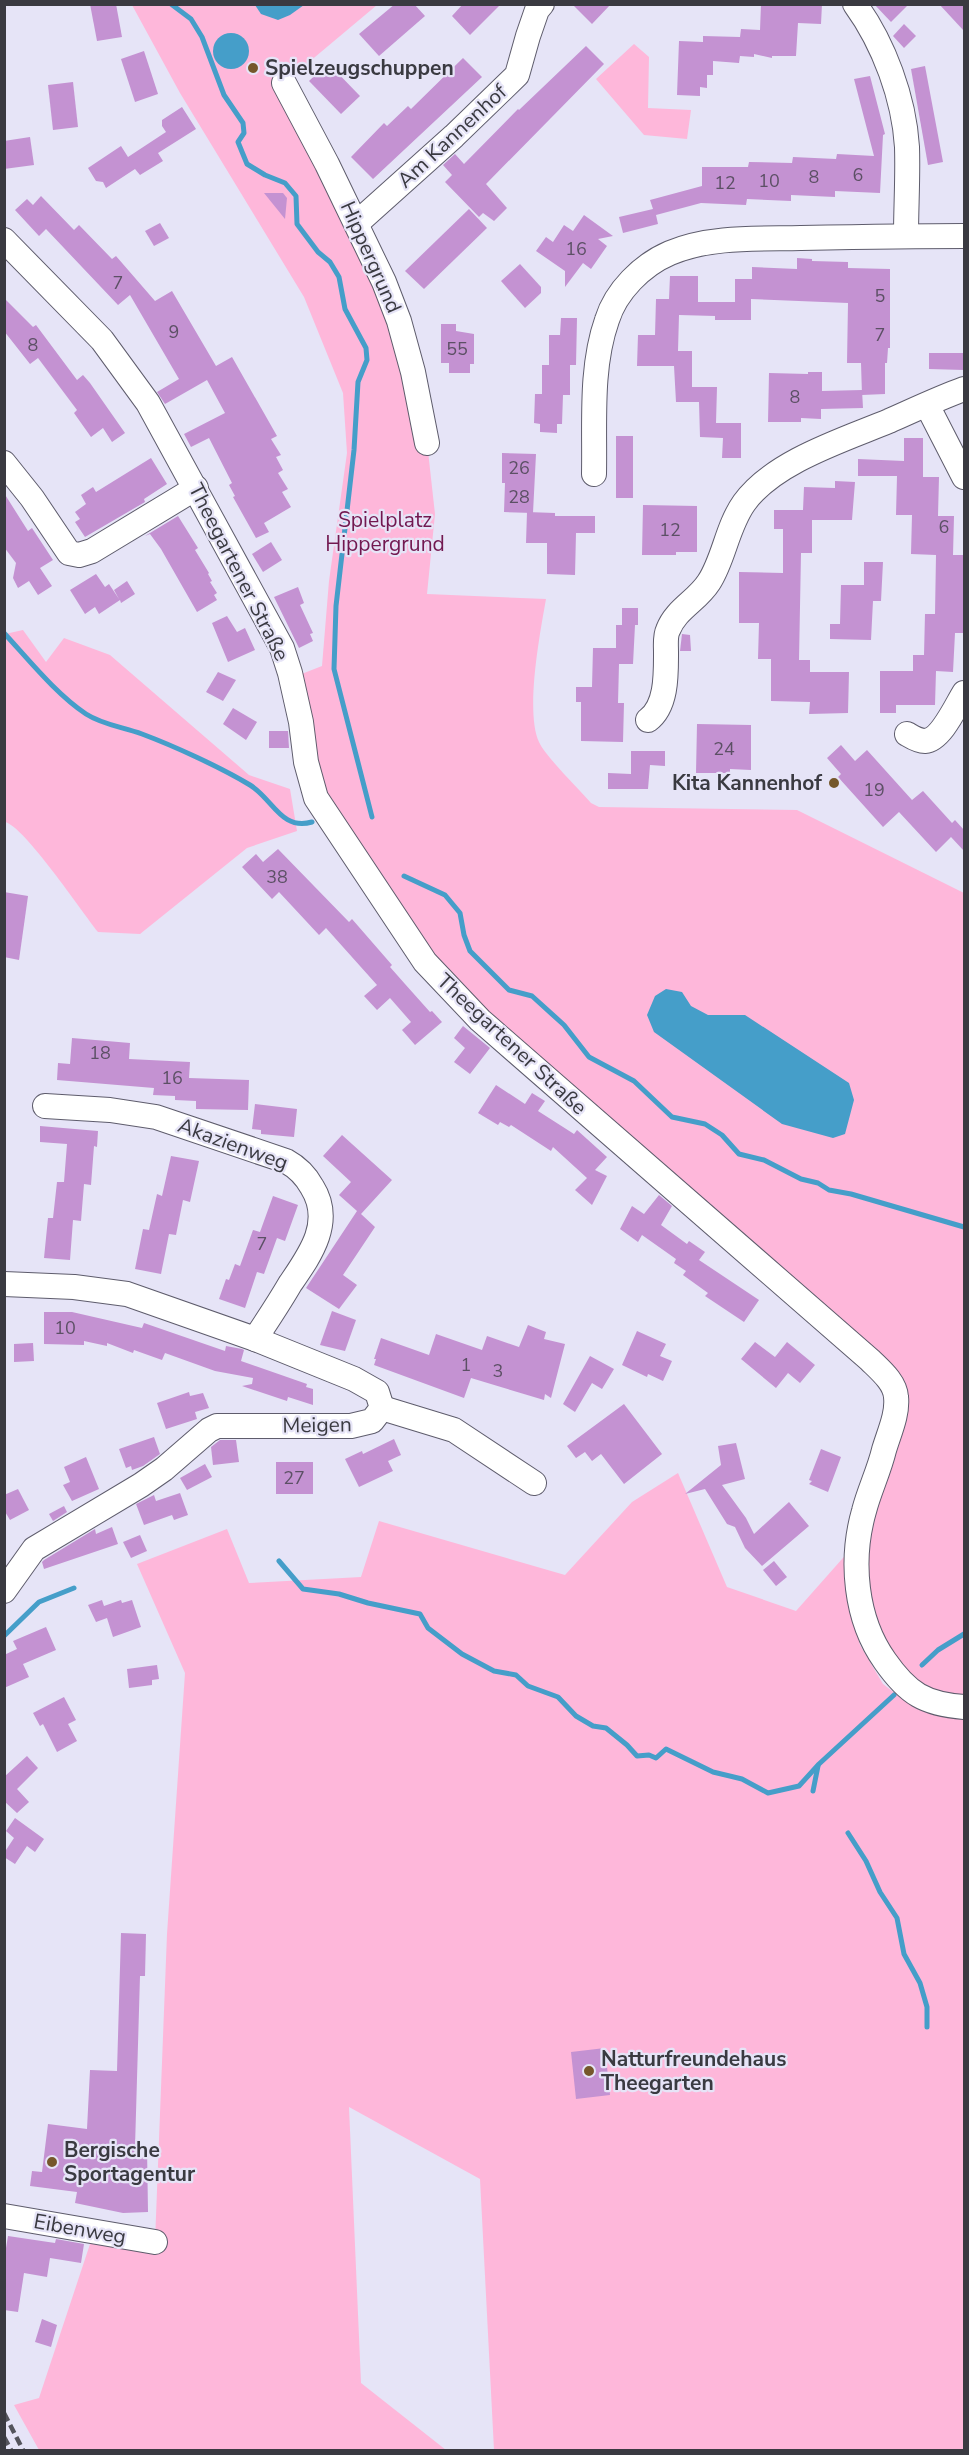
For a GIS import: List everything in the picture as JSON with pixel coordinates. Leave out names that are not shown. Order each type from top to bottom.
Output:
[{"type":"street","name":"Am Kannenhof","points":[[357,223],[454,136],[517,75],[537,10],[542,4]]},
{"type":"street","points":[[855,4],[878,43],[902,114],[907,147],[906,236]]},
{"type":"street","name":"Hippergrund","points":[[284,83],[357,223],[399,321],[413,372],[427,442]]},
{"type":"street","points":[[594,474],[597,368],[602,336],[614,305],[642,270],[670,253],[715,242],[757,239],[964,236]]},
{"type":"street","name":"Theegartener Straße","points":[[4,240],[53,288],[118,360],[148,403],[282,648],[290,673],[301,722],[306,762],[316,798],[425,962],[480,1020],[870,1360],[890,1381],[896,1395],[896,1410],[864,1511],[856,1552],[858,1593],[875,1645],[899,1680],[930,1702],[964,1707]]},
{"type":"street","points":[[648,720],[659,709],[662,695],[666,673],[666,632],[680,610],[694,600],[710,582],[733,522],[752,493],[780,471],[798,461],[964,389]]},
{"type":"street","points":[[927,405],[964,477]]},
{"type":"street","points":[[4,464],[32,498],[69,553],[80,555],[92,551],[196,488]]},
{"type":"street","points":[[907,734],[918,740],[931,740],[939,734],[964,693]]},
{"type":"street","name":"Akazienweg","points":[[45,1106],[110,1110],[156,1117],[286,1161],[304,1175],[318,1200],[321,1219],[318,1237],[310,1254],[255,1339]]},
{"type":"street","name":"Meigen","points":[[4,1284],[74,1287],[128,1294],[255,1339],[370,1387],[377,1392],[382,1408],[372,1421],[351,1426],[217,1426],[141,1485],[34,1549],[4,1591]]},
{"type":"street","points":[[382,1408],[454,1430],[534,1483]]},
{"type":"street","name":"Eibenweg","points":[[4,2216],[155,2242]]},
{"type":"green space","name":"Spielplatz Hippergrund","points":[[132,5],[377,5],[284,83],[357,223],[427,442],[435,514],[427,594],[546,599],[533,693],[535,729],[539,742],[548,756],[591,803],[599,807],[797,810],[964,893],[964,1698],[930,1689],[900,1667],[880,1628],[865,1584],[867,1527],[899,1437],[908,1398],[895,1379],[506,1033],[435,958],[328,805],[313,763],[299,675],[322,666],[329,581],[347,453],[343,393],[304,297],[180,93]]},
{"type":"green space","points":[[634,44],[649,57],[648,108],[691,110],[687,139],[644,135],[596,79]]},
{"type":"green space","points":[[23,630],[46,662],[64,638],[110,655],[249,775],[290,789],[297,831],[247,848],[140,934],[98,932],[39,853],[14,827],[5,822],[5,634]]},
{"type":"green space","points":[[678,1473],[727,1587],[796,1611],[850,1550],[848,1598],[860,1645],[883,1684],[909,1704],[950,1716],[964,1702],[964,2450],[494,2450],[480,2179],[349,2107],[361,2383],[446,2450],[39,2450],[14,2405],[39,2398],[94,2232],[155,2242],[167,1934],[185,1673],[137,1564],[227,1529],[249,1583],[361,1577],[379,1521],[565,1575],[632,1502]]},
{"type":"water","points":[[255,5],[304,5],[278,20],[261,14]]},
{"type":"water","points":[[231,33],[244,38],[249,51],[244,64],[231,69],[218,64],[213,51],[218,38]]},
{"type":"water","points":[[666,989],[682,992],[691,1006],[708,1015],[745,1015],[849,1083],[854,1100],[845,1134],[833,1138],[782,1124],[654,1032],[647,1015],[655,996]]},
{"type":"building","points":[[90,4],[116,4],[122,37],[97,41]]},
{"type":"building","points":[[395,4],[414,4],[425,16],[379,56],[359,34]]},
{"type":"building","points":[[463,4],[501,4],[470,35],[452,16]]},
{"type":"building","points":[[572,4],[611,4],[592,24]]},
{"type":"building","points":[[761,4],[822,4],[821,24],[798,23],[796,56],[772,56],[772,58],[754,54],[754,57],[740,56],[739,63],[713,61],[713,75],[707,75],[707,88],[700,87],[700,96],[677,95],[679,41],[703,42],[703,36],[740,37],[741,29],[760,30]]},
{"type":"building","points":[[874,4],[909,4],[891,22]]},
{"type":"building","points":[[939,4],[964,4],[964,31]]},
{"type":"building","points":[[904,24],[916,36],[904,48],[893,36]]},
{"type":"building","points":[[586,46],[604,64],[486,184],[507,208],[494,221],[483,213],[479,217],[445,182],[452,175],[443,165],[455,154],[464,164],[518,109]]},
{"type":"building","points":[[144,51],[158,94],[135,102],[121,59]]},
{"type":"building","points":[[463,58],[482,77],[373,179],[351,157],[384,123],[387,126],[408,106],[411,109]]},
{"type":"building","points":[[328,63],[360,96],[341,114],[309,81]]},
{"type":"building","points":[[925,66],[943,162],[928,165],[911,69]]},
{"type":"building","points":[[870,76],[885,134],[883,135],[880,193],[835,191],[835,197],[791,195],[791,201],[747,199],[746,205],[701,203],[656,215],[658,224],[623,233],[619,217],[653,209],[650,200],[702,186],[702,167],[748,167],[749,162],[792,163],[793,157],[836,159],[837,154],[874,156],[854,79]]},
{"type":"building","points":[[73,82],[78,127],[53,130],[48,85]]},
{"type":"building","points":[[182,107],[196,129],[158,153],[163,161],[140,175],[135,169],[106,188],[103,182],[96,181],[88,168],[121,146],[128,157],[166,132],[162,126],[162,120]]},
{"type":"building","points":[[30,137],[34,165],[4,169],[4,141]]},
{"type":"building","points":[[264,193],[283,193],[287,198],[285,219]]},
{"type":"building","points":[[41,196],[74,230],[79,225],[112,259],[116,256],[155,301],[172,291],[216,366],[232,357],[277,436],[271,439],[281,455],[276,457],[283,470],[278,473],[288,489],[282,492],[291,507],[264,523],[269,532],[256,538],[233,497],[235,496],[229,485],[232,483],[209,438],[191,447],[184,434],[225,413],[207,380],[165,404],[157,392],[179,379],[130,295],[118,305],[46,229],[39,236],[15,210],[27,199],[33,205]]},
{"type":"building","points":[[469,209],[487,228],[424,289],[405,271]]},
{"type":"building","points":[[584,215],[613,236],[598,239],[607,246],[591,269],[583,263],[565,287],[565,271],[536,251],[546,237],[553,242],[564,225],[573,231]]},
{"type":"building","points":[[160,223],[169,238],[154,246],[145,231]]},
{"type":"building","points":[[797,258],[812,259],[812,261],[848,262],[848,268],[890,269],[890,348],[888,348],[887,363],[885,363],[885,394],[862,395],[861,363],[847,363],[848,303],[751,299],[751,320],[715,320],[715,316],[679,315],[678,351],[692,351],[692,387],[717,387],[716,423],[741,423],[741,458],[722,458],[723,438],[700,437],[699,402],[676,402],[674,366],[637,366],[638,335],[655,335],[656,299],[669,299],[670,276],[698,276],[698,302],[735,302],[735,279],[752,279],[752,267],[797,269]]},
{"type":"building","points":[[520,264],[541,287],[541,293],[525,308],[501,281]]},
{"type":"building","points":[[4,298],[33,327],[36,325],[77,380],[83,375],[125,433],[112,442],[103,428],[91,437],[74,413],[77,410],[38,358],[30,364],[4,331]]},
{"type":"building","points":[[561,318],[577,318],[576,365],[570,365],[570,395],[563,395],[562,424],[557,424],[557,433],[540,432],[540,424],[534,423],[535,394],[542,394],[542,365],[549,365],[549,335],[560,335]]},
{"type":"building","points":[[441,324],[456,324],[456,331],[474,334],[474,364],[470,364],[470,373],[449,373],[449,363],[441,363]]},
{"type":"building","points":[[929,353],[964,353],[964,370],[929,369]]},
{"type":"building","points":[[808,372],[822,372],[822,391],[862,390],[863,408],[821,409],[821,419],[801,418],[801,422],[768,422],[769,373],[808,374]]},
{"type":"building","points":[[616,436],[633,436],[633,498],[616,498]]},
{"type":"building","points":[[904,438],[923,438],[923,477],[939,477],[938,516],[954,516],[953,555],[964,555],[964,633],[955,633],[953,672],[936,671],[935,705],[896,705],[896,713],[880,713],[880,671],[913,671],[913,655],[924,655],[925,614],[935,614],[936,555],[911,554],[912,515],[896,515],[897,476],[858,476],[858,459],[904,461]]},
{"type":"building","points":[[502,453],[536,454],[533,513],[504,512],[505,483],[502,483]]},
{"type":"building","points":[[151,458],[167,484],[144,499],[145,502],[85,537],[75,522],[80,519],[75,512],[86,504],[81,495],[93,487],[96,492]]},
{"type":"building","points":[[835,481],[855,482],[852,520],[812,520],[812,553],[801,553],[799,660],[810,660],[810,672],[849,672],[848,713],[809,714],[810,702],[771,701],[771,659],[758,659],[759,623],[739,623],[739,572],[783,573],[783,529],[774,529],[774,510],[803,510],[804,487],[835,488]]},
{"type":"building","points":[[4,493],[28,531],[32,528],[53,560],[40,568],[52,586],[38,595],[29,581],[18,588],[13,578],[16,563],[4,547]]},
{"type":"building","points":[[643,505],[697,506],[697,552],[676,552],[676,555],[642,555]]},
{"type":"building","points":[[527,512],[555,513],[555,516],[595,516],[595,533],[576,533],[575,575],[547,574],[547,543],[526,543]]},
{"type":"building","points":[[178,516],[198,548],[195,550],[209,573],[212,581],[210,582],[217,593],[214,595],[217,600],[197,612],[161,549],[150,534],[145,536]]},
{"type":"building","points":[[271,542],[282,560],[263,572],[252,554]]},
{"type":"building","points":[[864,562],[883,562],[881,601],[873,601],[871,640],[830,639],[830,624],[840,624],[841,585],[864,585]]},
{"type":"building","points":[[96,574],[105,587],[109,584],[119,599],[114,590],[127,581],[135,594],[121,603],[120,600],[99,614],[95,607],[85,614],[70,590]]},
{"type":"building","points":[[298,587],[304,603],[300,605],[313,633],[310,634],[313,641],[299,648],[274,597]]},
{"type":"building","points":[[622,608],[638,608],[633,664],[619,664],[618,703],[624,703],[623,742],[581,741],[581,702],[576,702],[576,687],[592,687],[593,648],[616,648],[616,625],[622,625]]},
{"type":"building","points":[[227,616],[237,632],[245,628],[255,650],[228,662],[212,623]]},
{"type":"building","points":[[682,634],[690,635],[691,651],[680,651]]},
{"type":"building","points":[[218,672],[236,680],[223,701],[206,692]]},
{"type":"building","points":[[233,708],[257,722],[246,740],[223,724]]},
{"type":"building","points":[[697,724],[751,725],[751,770],[730,769],[730,773],[696,773]]},
{"type":"building","points":[[269,731],[288,731],[289,748],[269,748]]},
{"type":"building","points":[[841,745],[855,761],[867,750],[912,800],[923,791],[952,823],[955,820],[964,830],[964,851],[951,837],[936,852],[899,812],[883,827],[838,777],[841,774],[827,758]]},
{"type":"building","points":[[631,751],[665,751],[665,766],[650,765],[648,789],[608,789],[608,773],[631,774]]},
{"type":"building","points":[[278,849],[349,922],[352,919],[392,965],[390,967],[430,1012],[432,1011],[442,1022],[415,1045],[402,1030],[411,1022],[390,998],[377,1010],[364,996],[377,985],[326,928],[319,935],[279,892],[272,899],[242,867],[256,854],[263,862]]},
{"type":"building","points":[[4,892],[28,896],[19,960],[4,957]]},
{"type":"building","points":[[463,1026],[490,1048],[470,1074],[454,1062],[465,1048],[454,1038]]},
{"type":"building","points":[[72,1038],[130,1043],[129,1059],[190,1062],[189,1078],[249,1080],[248,1110],[196,1109],[196,1101],[175,1100],[175,1096],[153,1095],[154,1088],[57,1080],[58,1063],[70,1064]]},
{"type":"building","points":[[496,1085],[525,1104],[532,1093],[545,1101],[538,1111],[574,1134],[577,1130],[607,1157],[595,1170],[607,1176],[592,1205],[575,1190],[587,1178],[553,1147],[551,1151],[511,1125],[509,1127],[500,1122],[498,1125],[478,1113]]},
{"type":"building","points":[[255,1104],[297,1109],[294,1137],[261,1134],[261,1130],[252,1129]]},
{"type":"building","points":[[40,1126],[98,1131],[97,1147],[94,1146],[91,1185],[84,1184],[81,1221],[73,1220],[70,1260],[44,1258],[48,1218],[53,1218],[57,1182],[64,1182],[67,1144],[40,1142]]},
{"type":"building","points":[[342,1135],[392,1180],[361,1214],[375,1227],[343,1275],[357,1285],[339,1309],[306,1288],[357,1211],[339,1195],[351,1182],[323,1156]]},
{"type":"building","points":[[171,1156],[199,1161],[190,1202],[183,1200],[176,1235],[169,1234],[161,1274],[135,1269],[143,1229],[149,1230],[157,1194],[162,1196]]},
{"type":"building","points":[[659,1195],[672,1206],[661,1225],[687,1244],[689,1241],[705,1252],[699,1260],[759,1300],[744,1322],[705,1296],[708,1293],[683,1275],[686,1271],[674,1263],[676,1259],[642,1235],[638,1242],[620,1229],[632,1206],[644,1214]]},
{"type":"building","points":[[273,1196],[298,1205],[285,1241],[277,1238],[264,1274],[257,1272],[245,1308],[219,1299],[226,1279],[229,1280],[235,1264],[240,1266],[253,1230],[260,1232]]},
{"type":"building","points":[[332,1311],[356,1320],[345,1351],[320,1345]]},
{"type":"building","points":[[44,1312],[72,1312],[142,1328],[144,1323],[225,1351],[226,1346],[242,1349],[244,1350],[241,1361],[307,1384],[306,1387],[313,1389],[313,1405],[288,1397],[287,1401],[242,1386],[252,1384],[253,1378],[215,1371],[165,1353],[162,1360],[134,1350],[133,1353],[107,1343],[107,1346],[84,1341],[84,1345],[44,1344]]},
{"type":"building","points":[[528,1325],[546,1332],[544,1339],[565,1344],[551,1398],[545,1394],[544,1400],[471,1378],[464,1398],[374,1365],[381,1338],[429,1355],[436,1334],[482,1350],[487,1336],[519,1347]]},
{"type":"building","points":[[637,1331],[666,1344],[660,1356],[672,1361],[663,1381],[648,1374],[647,1377],[622,1365]]},
{"type":"building","points":[[755,1342],[775,1357],[787,1342],[815,1365],[800,1383],[788,1373],[776,1388],[741,1359]]},
{"type":"building","points":[[33,1343],[34,1361],[14,1362],[14,1344]]},
{"type":"building","points":[[590,1356],[614,1369],[602,1389],[592,1383],[575,1412],[563,1404]]},
{"type":"building","points":[[189,1392],[190,1396],[203,1393],[209,1408],[195,1412],[197,1419],[166,1429],[157,1403]]},
{"type":"building","points":[[624,1404],[662,1454],[624,1484],[601,1454],[592,1461],[585,1452],[576,1458],[567,1446]]},
{"type":"building","points":[[154,1437],[160,1454],[143,1466],[132,1470],[131,1466],[126,1468],[119,1449]]},
{"type":"building","points":[[394,1439],[401,1455],[388,1461],[393,1471],[359,1487],[345,1459],[362,1451],[363,1454]]},
{"type":"building","points":[[220,1440],[236,1440],[239,1462],[213,1465],[211,1447]]},
{"type":"building","points":[[736,1443],[745,1479],[722,1485],[746,1518],[754,1534],[789,1502],[809,1526],[762,1566],[745,1548],[735,1527],[727,1524],[705,1489],[685,1494],[721,1465],[718,1446]]},
{"type":"building","points":[[821,1449],[841,1457],[828,1492],[809,1484],[812,1481],[809,1480]]},
{"type":"building","points":[[86,1457],[99,1489],[72,1501],[63,1485],[70,1482],[64,1467]]},
{"type":"building","points":[[276,1462],[313,1462],[313,1494],[276,1494]]},
{"type":"building","points":[[205,1464],[212,1477],[187,1490],[180,1478]]},
{"type":"building","points":[[18,1489],[29,1510],[10,1520],[4,1510],[4,1495]]},
{"type":"building","points":[[180,1493],[188,1515],[174,1520],[172,1515],[144,1525],[136,1504],[154,1495],[156,1501]]},
{"type":"building","points":[[64,1506],[67,1512],[53,1521],[49,1514]]},
{"type":"building","points":[[112,1527],[118,1544],[44,1569],[42,1562],[44,1560],[95,1529],[96,1534]]},
{"type":"building","points":[[140,1535],[147,1551],[131,1558],[123,1542]]},
{"type":"building","points":[[774,1561],[787,1577],[776,1586],[763,1570]]},
{"type":"building","points":[[102,1600],[104,1606],[121,1600],[122,1603],[132,1600],[141,1627],[113,1637],[107,1618],[96,1622],[88,1605]]},
{"type":"building","points":[[46,1627],[56,1650],[23,1664],[29,1677],[4,1688],[4,1655],[17,1649],[13,1641]]},
{"type":"building","points":[[157,1665],[159,1679],[152,1680],[152,1685],[129,1688],[127,1669]]},
{"type":"building","points":[[64,1697],[76,1720],[68,1724],[77,1741],[57,1752],[43,1724],[40,1726],[33,1713]]},
{"type":"building","points":[[27,1756],[38,1768],[17,1789],[29,1802],[17,1813],[4,1801],[4,1777]]},
{"type":"building","points":[[15,1818],[44,1839],[35,1852],[27,1846],[15,1864],[4,1857],[4,1853],[14,1838],[6,1831]]},
{"type":"building","points":[[121,1933],[146,1934],[145,1976],[140,1976],[135,2147],[147,2147],[148,2212],[123,2213],[75,2203],[77,2192],[30,2186],[32,2171],[42,2172],[48,2124],[87,2129],[90,2070],[117,2071]]},
{"type":"building","points":[[605,2048],[610,2095],[576,2099],[571,2052]]},
{"type":"building","points":[[8,2236],[55,2243],[56,2239],[84,2244],[81,2263],[50,2258],[47,2277],[24,2273],[18,2312],[4,2310],[4,2260]]},
{"type":"building","points":[[42,2319],[57,2325],[51,2347],[35,2342]]},
{"type":"waterway","points":[[171,4],[191,19],[202,37],[224,95],[243,123],[244,133],[238,142],[247,164],[285,183],[296,196],[297,224],[318,252],[330,262],[339,277],[345,309],[366,348],[367,360],[358,382],[354,450],[336,606],[334,669],[372,817]]},
{"type":"waterway","points":[[4,633],[53,687],[86,714],[197,757],[250,785],[292,822],[301,824],[312,822]]},
{"type":"waterway","points":[[404,876],[445,895],[460,913],[470,951],[509,990],[532,996],[564,1025],[589,1057],[634,1081],[672,1117],[705,1124],[722,1135],[739,1154],[764,1160],[829,1190],[851,1194],[964,1227]]},
{"type":"waterway","points":[[279,1561],[303,1589],[339,1594],[420,1614],[428,1628],[462,1654],[494,1671],[516,1675],[528,1686],[558,1697],[576,1716],[593,1726],[606,1728],[637,1756],[649,1755],[656,1758],[666,1749],[713,1772],[742,1779],[768,1793],[799,1786],[819,1764],[894,1695]]},
{"type":"waterway","points":[[4,1636],[39,1602],[74,1588]]},
{"type":"waterway","points":[[922,1665],[938,1650],[964,1634]]},
{"type":"waterway","points":[[813,1791],[818,1766]]},
{"type":"waterway","points":[[848,1833],[897,1918],[904,1954],[920,1983],[927,2007],[927,2027]]},
{"type":"railway","points":[[4,2413],[23,2450]]},
{"type":"railway","points":[[4,2437],[11,2450]]},
{"type":"place","name":"Spielzeugschuppen","points":[[253,68]]},
{"type":"place","name":"Kita Kannenhof","points":[[834,783]]},
{"type":"place","name":"Natturfreundehaus Theegarten","points":[[589,2071]]},
{"type":"place","name":"Bergische Sportagentur","points":[[52,2162]]}]
